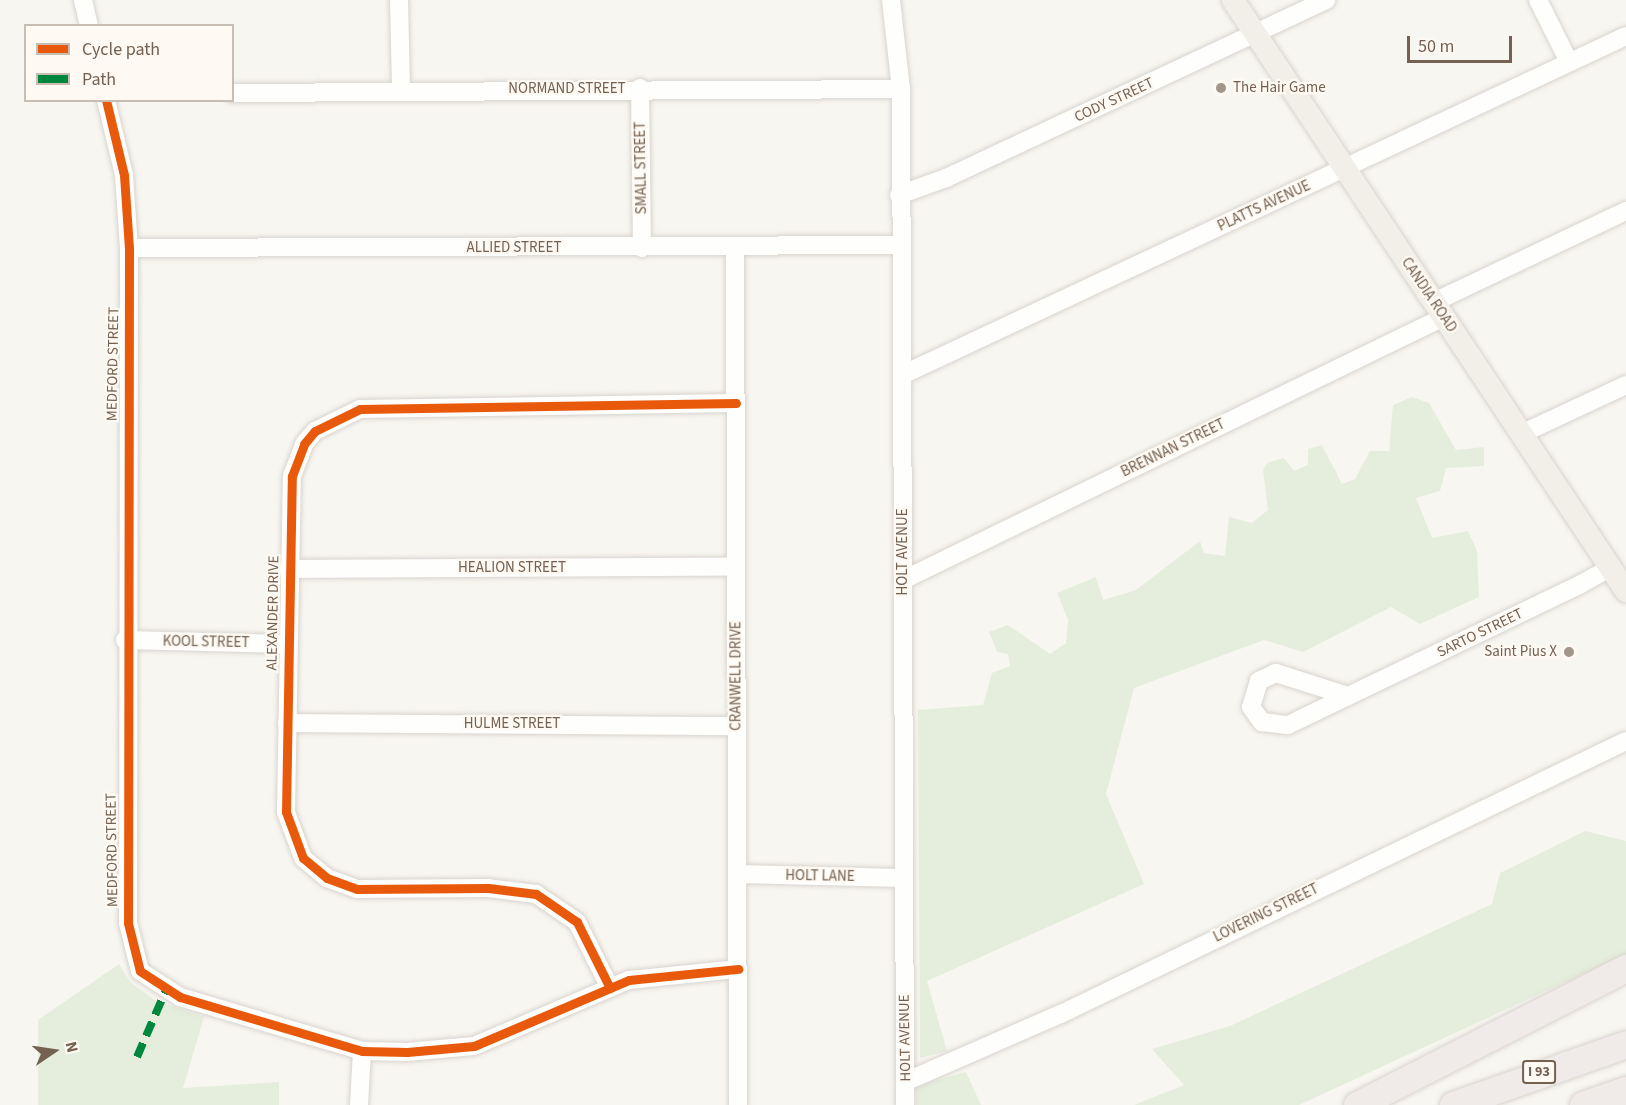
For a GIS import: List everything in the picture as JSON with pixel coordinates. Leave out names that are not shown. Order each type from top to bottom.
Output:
[{"type":"highway","points":[[1357,1105],[1626,968]]},
{"type":"highway","name":"I 93","points":[[1453,1105],[1626,1044]]},
{"type":"highway","points":[[1583,1105],[1626,1090]]},
{"type":"main road","name":"CANDIA ROAD","points":[[1233,0],[1626,591]]},
{"type":"street","points":[[83,0],[89,24]]},
{"type":"street","points":[[399,0],[401,89]]},
{"type":"street","name":"HOLT AVENUE","points":[[891,0],[901,89],[899,245],[902,375],[905,1105]]},
{"type":"street","name":"CODY STREET","points":[[899,195],[946,178],[1326,0]]},
{"type":"street","points":[[1538,0],[1569,62]]},
{"type":"street","name":"PLATTS AVENUE","points":[[902,375],[1626,36]]},
{"type":"street","name":"SMALL STREET","points":[[640,88],[642,248]]},
{"type":"street","name":"NORMAND STREET","points":[[234,93],[401,89],[901,89]]},
{"type":"street","name":"MEDFORD STREET","points":[[106,102],[124,175],[129,248],[125,640],[128,923],[140,971],[180,997],[362,1051],[439,1052],[474,1046],[610,988],[659,973],[738,969]]},
{"type":"street","name":"BRENNAN STREET","points":[[903,580],[1439,310],[1626,211]]},
{"type":"street","name":"ALLIED STREET","points":[[129,248],[642,248],[899,245]]},
{"type":"street","name":"CRANWELL DRIVE","points":[[735,247],[738,1105]]},
{"type":"street","points":[[1521,434],[1626,385]]},
{"type":"street","name":"ALEXANDER DRIVE","points":[[610,988],[577,922],[536,894],[488,888],[357,889],[314,869],[289,828],[286,644],[288,568],[296,459],[315,431],[345,413],[376,408],[736,403]]},
{"type":"street","name":"HEALION STREET","points":[[288,568],[736,567]]},
{"type":"street","name":"SARTO STREET","points":[[1348,696],[1276,673],[1259,681],[1251,707],[1262,722],[1280,727],[1348,696],[1610,567]]},
{"type":"street","name":"KOOL STREET","points":[[125,640],[286,644]]},
{"type":"street","name":"HULME STREET","points":[[287,723],[737,726]]},
{"type":"street","name":"LOVERING STREET","points":[[905,1082],[1061,1014],[1626,741]]},
{"type":"street","name":"HOLT LANE","points":[[737,874],[903,878]]},
{"type":"street","points":[[359,1105],[362,1051]]},
{"type":"green space","points":[[1412,397],[1429,403],[1456,450],[1484,447],[1484,466],[1446,468],[1440,491],[1416,498],[1432,538],[1468,531],[1477,551],[1479,597],[1420,624],[1391,607],[1303,652],[1264,640],[1134,688],[1106,794],[1144,884],[927,981],[947,1051],[920,1058],[918,710],[983,705],[992,673],[1010,666],[1008,654],[997,652],[989,632],[1008,625],[1050,654],[1066,643],[1068,620],[1057,593],[1096,577],[1103,600],[1136,590],[1200,541],[1204,553],[1225,556],[1229,517],[1252,523],[1268,510],[1263,470],[1267,463],[1284,458],[1294,471],[1308,465],[1308,449],[1322,445],[1342,484],[1355,479],[1370,451],[1389,451],[1393,405]]},
{"type":"green space","points":[[1585,831],[1626,841],[1626,954],[1299,1105],[1134,1105],[1184,1085],[1152,1049],[1230,1026],[1492,904],[1500,873]]},
{"type":"green space","points":[[119,964],[130,982],[155,1000],[204,1017],[183,1088],[279,1082],[279,1105],[38,1105],[38,1020]]},
{"type":"green space","points":[[966,1072],[981,1105],[916,1105],[916,1086]]},
{"type":"marked path","points":[[137,1057],[166,990]]},
{"type":"cycle path","points":[[106,102],[124,175],[129,248],[128,923],[140,971],[180,997],[362,1051],[407,1052],[474,1046],[629,980],[738,969]]},
{"type":"cycle path","points":[[610,988],[577,922],[536,894],[488,888],[357,889],[327,878],[303,858],[286,812],[292,476],[304,444],[315,431],[360,409],[736,403]]},
{"type":"place","name":"The Hair Game","points":[[1221,88]]},
{"type":"place","name":"Saint Pius X","points":[[1569,652]]}]
